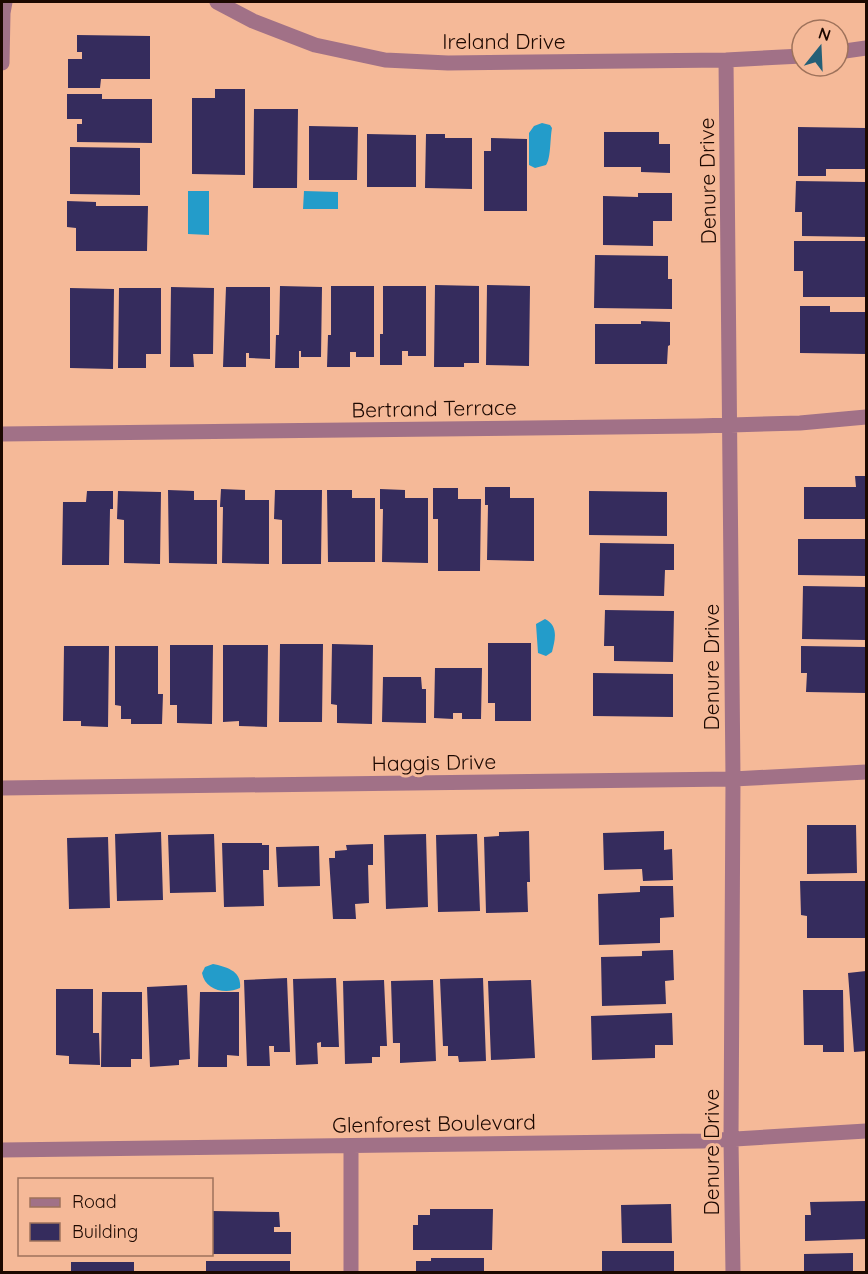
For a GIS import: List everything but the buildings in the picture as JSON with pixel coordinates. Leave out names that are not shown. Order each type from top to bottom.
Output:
[{"type":"street","points":[[2,63],[3,13],[6,2]]},
{"type":"street","name":"Ireland Drive","points":[[217,2],[253,21],[315,45],[385,60],[448,63],[726,60],[790,57]]},
{"type":"street","points":[[850,50],[867,48]]},
{"type":"street","name":"Denure Drive","points":[[726,60],[733,779],[731,1140],[733,1272]]},
{"type":"street","name":"Bertrand Terrace","points":[[2,434],[730,425],[800,423],[867,417]]},
{"type":"street","name":"Haggis Drive","points":[[2,788],[733,779],[867,772]]},
{"type":"street","name":"Glenforest Boulevard","points":[[2,1150],[731,1140],[867,1131]]},
{"type":"street","points":[[351,1146],[351,1272]]},
{"type":"water","points":[[542,123],[552,128],[550,153],[546,165],[535,168],[529,165],[529,133],[534,126]]},
{"type":"water","points":[[188,191],[209,191],[209,235],[188,234]]},
{"type":"water","points":[[304,191],[338,192],[338,209],[303,209]]},
{"type":"water","points":[[545,619],[552,625],[555,634],[552,652],[546,656],[538,653],[536,624]]},
{"type":"water","points":[[213,964],[228,968],[236,974],[240,988],[222,991],[207,984],[202,973],[205,967]]}]
